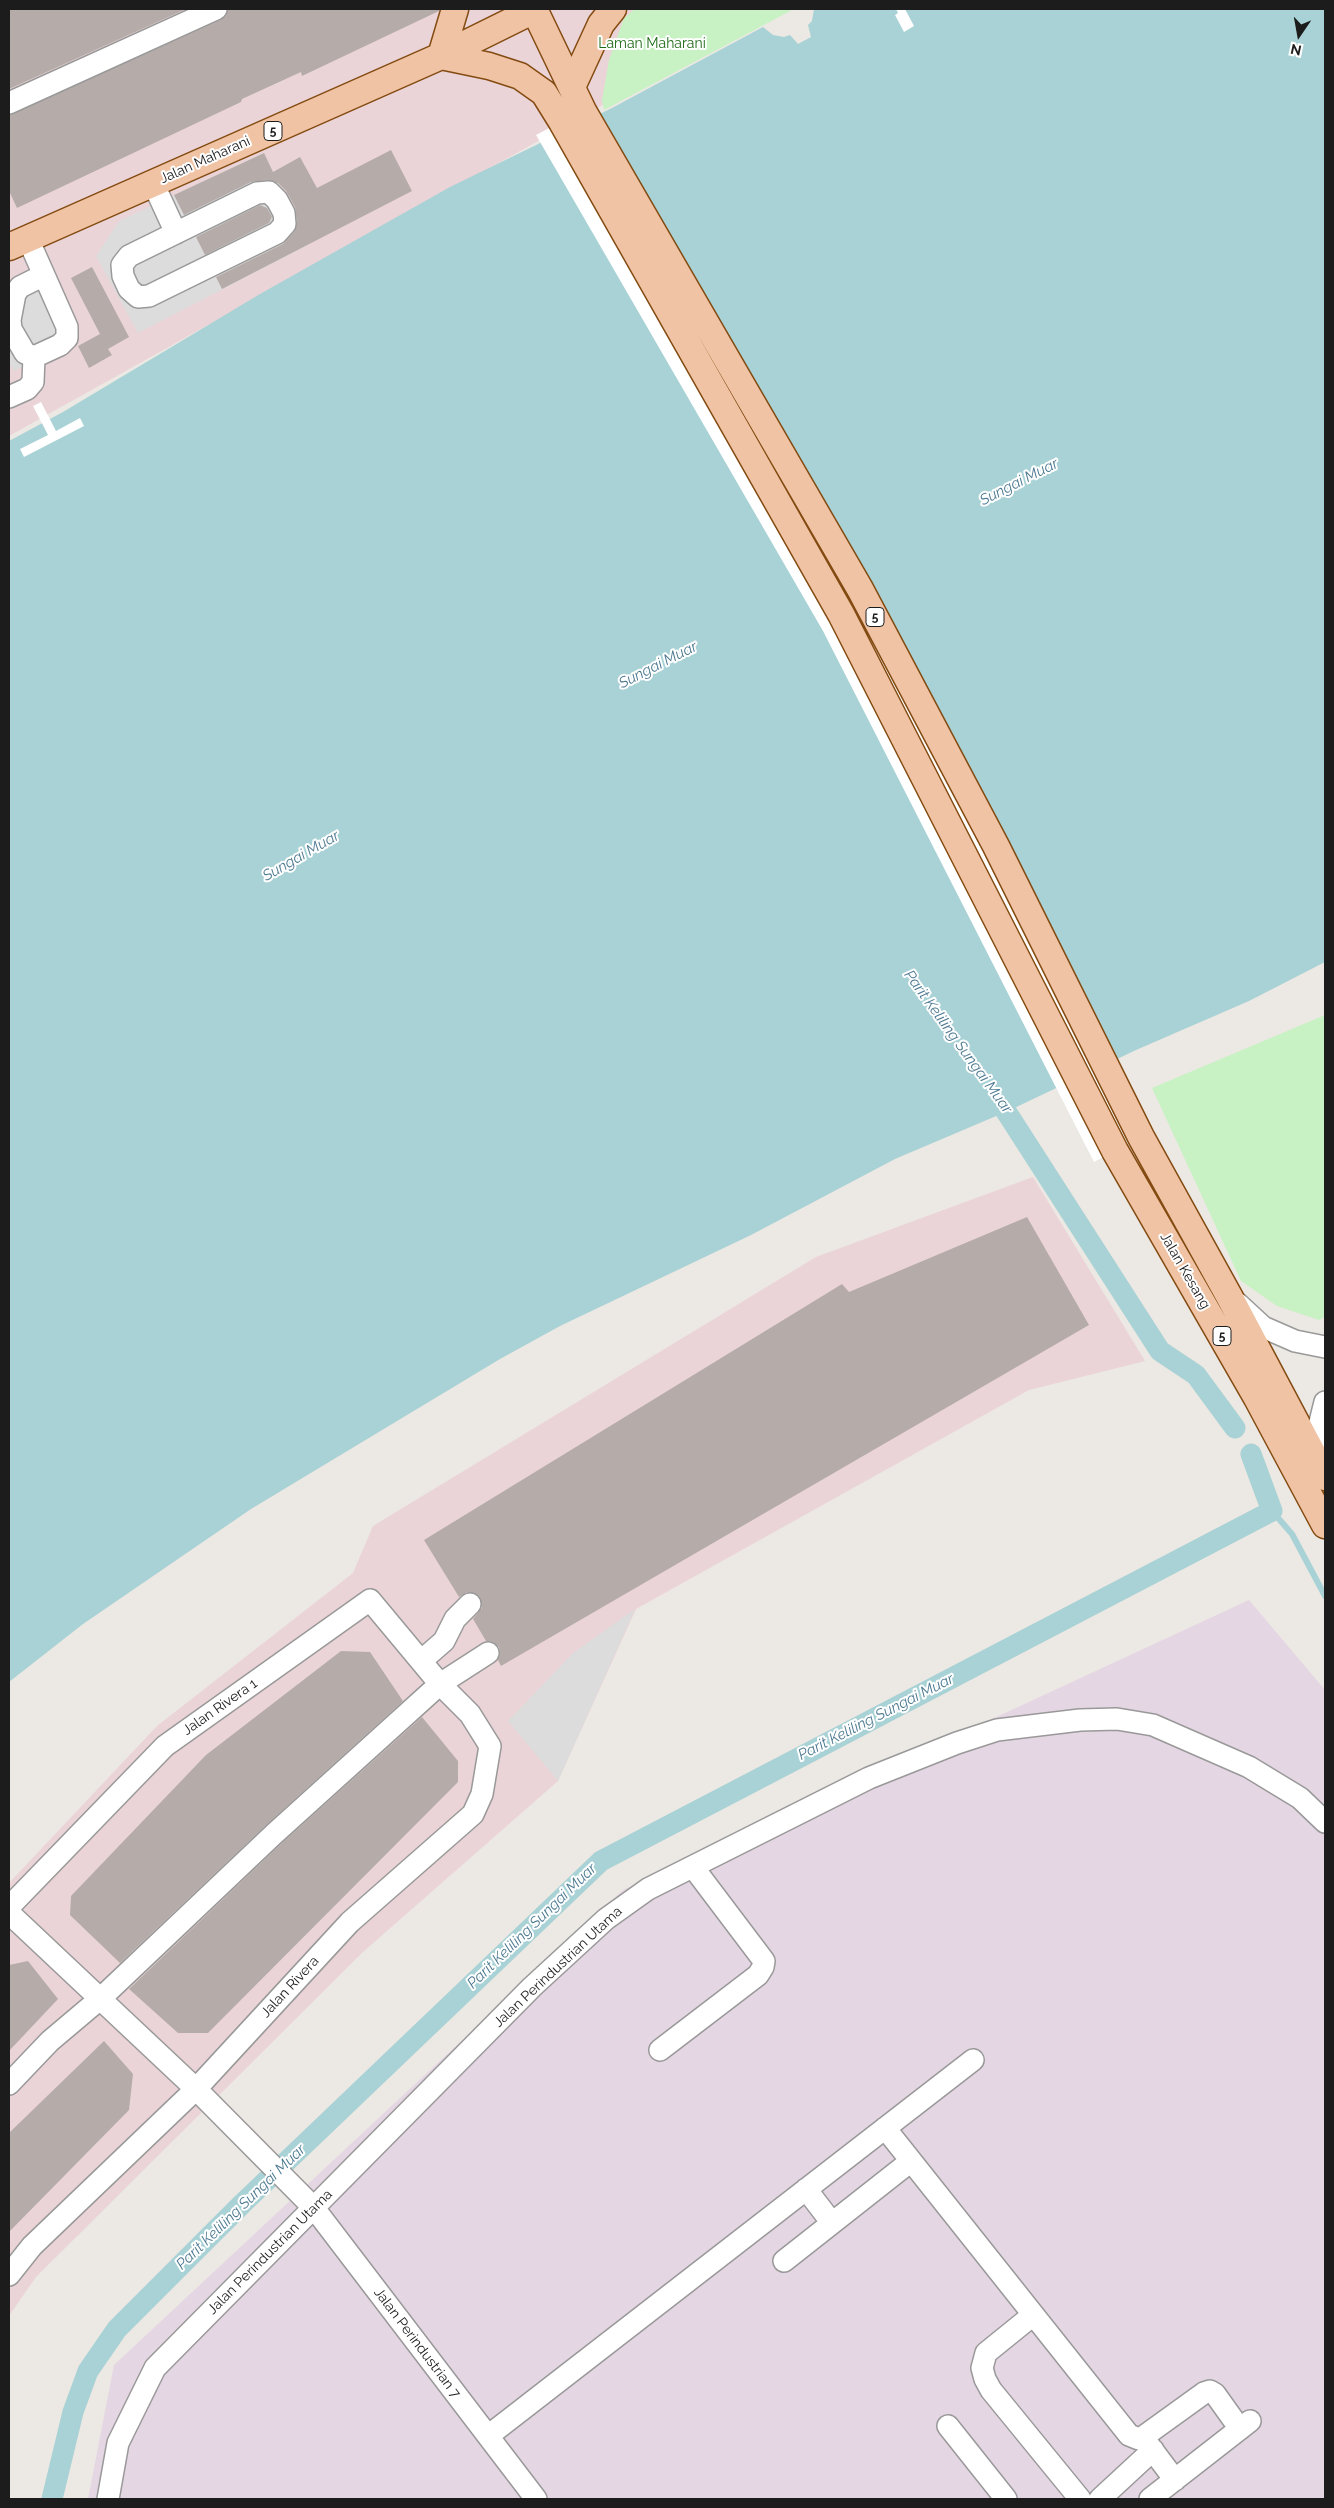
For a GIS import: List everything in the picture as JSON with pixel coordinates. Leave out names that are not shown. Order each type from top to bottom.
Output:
[{"type":"main road","points":[[441,56],[455,9]]},
{"type":"main road","name":"Jalan Maharani","points":[[18,243],[441,56],[535,9]]},
{"type":"main road","name":"5","points":[[535,9],[572,86],[572,116]]},
{"type":"main road","points":[[572,86],[601,24],[613,9]]},
{"type":"main road","name":"5","points":[[441,56],[489,66],[520,76],[572,116]]},
{"type":"main road","name":"Jalan Kesang","points":[[572,116],[860,589],[996,846],[1141,1137],[1230,1296],[1325,1477]]},
{"type":"main road","name":"Jalan Kesang","points":[[572,116],[841,614],[1115,1151],[1258,1398],[1325,1525]]},
{"type":"street","points":[[9,102],[216,9]]},
{"type":"street","points":[[153,184],[176,233]]},
{"type":"street","points":[[269,192],[277,200],[284,213],[285,224],[277,233],[149,296],[138,297],[129,289],[123,276],[122,265],[129,256],[176,233],[257,193],[269,192]]},
{"type":"street","points":[[18,243],[44,275],[67,327],[67,338],[60,346],[34,357],[25,354],[11,329],[10,320],[15,294],[20,287],[44,275]]},
{"type":"street","points":[[9,397],[27,388],[33,382],[34,357]]},
{"type":"street","points":[[1230,1296],[1264,1328],[1295,1341],[1325,1347]]},
{"type":"street","points":[[1325,1402],[1318,1430],[1325,1470]]},
{"type":"street","name":"Jalan Rivera 1","points":[[9,1907],[165,1746],[370,1600],[440,1684]]},
{"type":"street","points":[[421,1661],[444,1641],[455,1619],[470,1604]]},
{"type":"street","points":[[9,2084],[50,2041],[102,1998],[274,1834],[440,1684],[488,1652]]},
{"type":"street","name":"Jalan Rivera","points":[[9,2275],[32,2246],[196,2089],[350,1922],[474,1814],[482,1794],[490,1746],[470,1714],[440,1684]]},
{"type":"street","name":"Jalan Perindustrian Utama","points":[[108,2499],[118,2443],[155,2368],[532,1987],[606,1919],[648,1889],[869,1778],[957,1743],[997,1730],[1080,1720],[1117,1719],[1153,1725],[1249,1768],[1300,1798],[1325,1822]]},
{"type":"street","points":[[660,2050],[758,1975],[763,1967],[764,1961],[693,1867]]},
{"type":"street","name":"Jalan Perindustrian 7","points":[[9,1913],[102,1998],[196,2089],[314,2208],[536,2499]]},
{"type":"street","points":[[488,2436],[973,2060]]},
{"type":"street","points":[[885,2128],[1129,2435],[1148,2444],[1175,2480]]},
{"type":"street","points":[[784,2261],[912,2161]]},
{"type":"street","points":[[806,2189],[832,2223]]},
{"type":"street","points":[[1033,2315],[986,2353],[982,2368],[991,2390],[1080,2499]]},
{"type":"street","points":[[1100,2499],[1148,2444],[1204,2393],[1210,2391],[1245,2425],[1150,2499]]},
{"type":"street","points":[[948,2426],[1006,2499]]},
{"type":"shaded area","points":[[9,9],[775,9],[9,436]]},
{"type":"shaded area","points":[[264,153],[308,245],[138,333],[96,256],[119,221]]},
{"type":"shaded area","points":[[38,280],[70,343],[14,371],[9,363],[9,295]]},
{"type":"shaded area","points":[[1033,1177],[1145,1361],[1029,1390],[636,1609],[558,1781],[363,1952],[36,2277],[9,2316],[9,1883],[157,1726],[353,1573],[373,1526],[816,1257]]},
{"type":"shaded area","points":[[1249,1600],[1325,1690],[1325,2499],[88,2499],[114,2365],[623,1890]]},
{"type":"shaded area","points":[[635,1609],[558,1781],[508,1721],[573,1653]]},
{"type":"green space","name":"Laman Maharani","points":[[635,9],[794,9],[604,110],[602,100],[609,60],[624,18]]},
{"type":"green space","points":[[1325,1015],[1325,1317],[1319,1320],[1277,1306],[1241,1281],[1152,1088]]},
{"type":"water","name":"Sungai Muar","points":[[814,9],[1325,9],[1325,962],[1249,1001],[1136,1050],[1008,1111],[895,1159],[751,1235],[560,1326],[500,1359],[251,1509],[83,1624],[9,1682],[9,441],[63,412],[260,294],[450,187],[612,108],[763,27],[773,35],[784,37],[790,35],[798,44],[811,37],[808,25],[812,21]]},
{"type":"pier","points":[[896,9],[905,9],[914,26],[904,32],[895,15],[898,13]]},
{"type":"pier","points":[[595,104],[859,578],[1154,1130],[1094,1162],[823,631],[536,135]]},
{"type":"pier","points":[[41,402],[56,431],[80,418],[84,426],[24,457],[20,449],[48,435],[33,406]]},
{"type":"building","points":[[9,9],[186,9],[9,89]]},
{"type":"building","points":[[228,9],[439,9],[439,11],[302,76],[301,72],[242,99],[241,102],[17,208],[9,191],[9,115],[221,20],[226,16]]},
{"type":"building","points":[[391,150],[412,191],[222,289],[216,277],[283,244],[294,232],[297,223],[295,207],[286,191],[278,183],[268,180],[251,182],[184,215],[174,195],[264,153],[273,172],[300,157],[317,188]]},
{"type":"building","points":[[260,205],[267,208],[272,217],[269,223],[205,255],[196,237]]},
{"type":"building","points":[[92,267],[129,337],[108,349],[112,355],[89,368],[78,346],[100,334],[71,278]]},
{"type":"building","points":[[1027,1217],[1089,1325],[501,1666],[498,1660],[499,1647],[493,1642],[486,1641],[473,1619],[482,1608],[479,1596],[467,1592],[459,1597],[424,1540],[842,1284],[849,1292]]},
{"type":"building","points":[[341,1651],[370,1652],[403,1701],[266,1825],[120,1963],[70,1915],[71,1896],[206,1755]]},
{"type":"building","points":[[422,1717],[458,1761],[458,1782],[208,2033],[178,2033],[129,1989],[282,1843]]},
{"type":"building","points":[[28,1961],[58,1999],[9,2051],[9,1965]]},
{"type":"building","points":[[104,2041],[133,2074],[129,2110],[9,2232],[9,2133]]},
{"type":"waterway","name":"Parit Keliling Sungai Muar","points":[[991,1088],[1160,1351],[1196,1375],[1235,1428]]},
{"type":"waterway","name":"Parit Keliling Sungai Muar","points":[[52,2499],[73,2412],[88,2371],[117,2329],[242,2204],[601,1861],[1272,1511],[1251,1454]]},
{"type":"waterway","points":[[1272,1511],[1292,1534],[1325,1596]]}]
